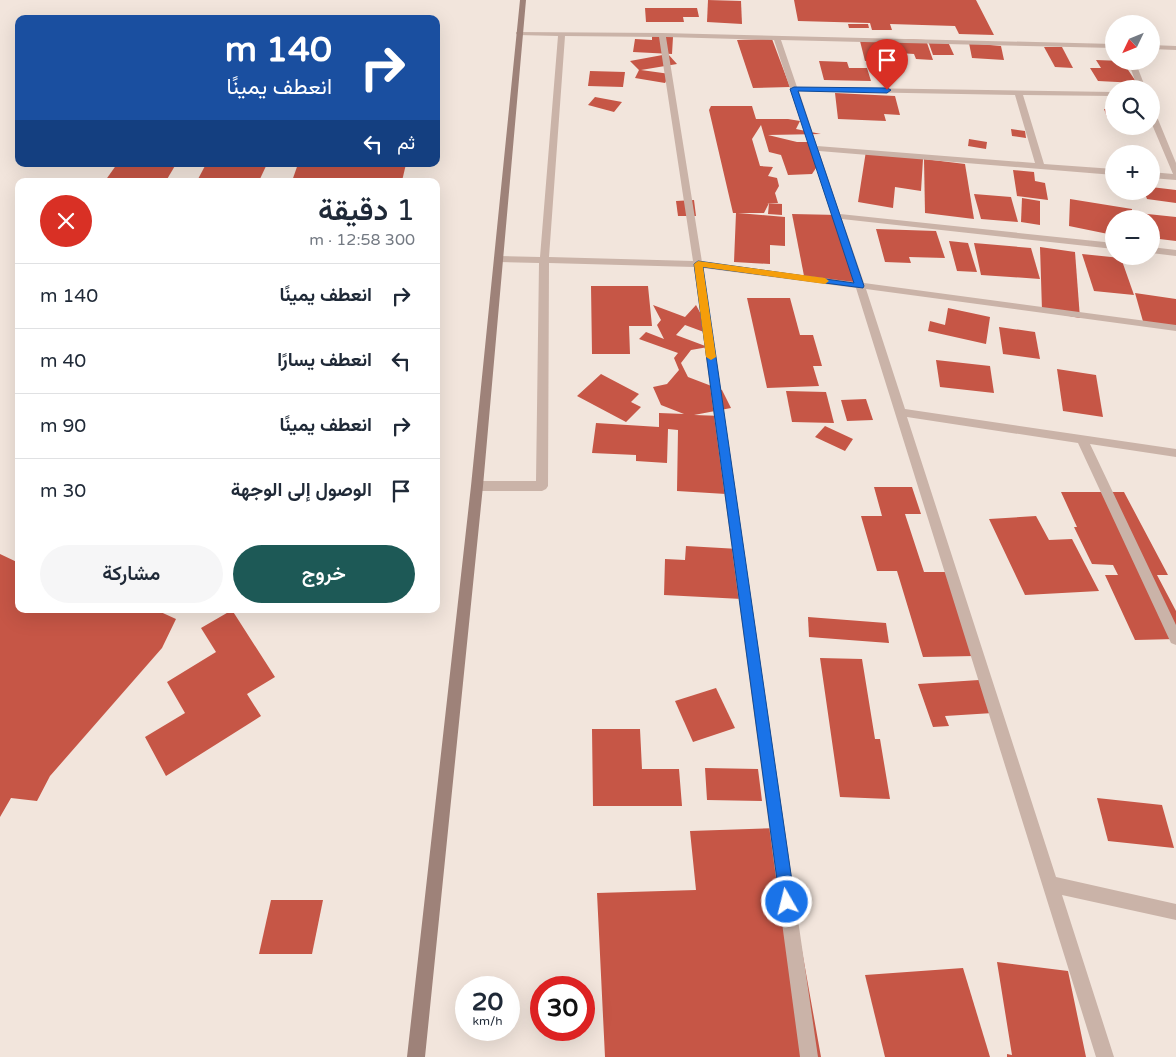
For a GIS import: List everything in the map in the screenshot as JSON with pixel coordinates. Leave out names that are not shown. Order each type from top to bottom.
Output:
[{"type":"main road","points":[[416,1057],[477,486],[518,33],[523,0]]},
{"type":"street","points":[[518,33],[1105,46]]},
{"type":"street","points":[[477,486],[542,486],[544,260],[562,34]]},
{"type":"street","points":[[662,35],[698,264],[809,1057]]},
{"type":"street","points":[[777,38],[860,286],[1105,1057]]},
{"type":"street","points":[[1160,47],[1176,48]]},
{"type":"street","points":[[794,89],[1105,94]]},
{"type":"street","points":[[1018,92],[1040,166]]},
{"type":"street","points":[[1160,135],[1176,175],[1160,175]]},
{"type":"street","points":[[814,148],[1105,171]]},
{"type":"street","points":[[837,216],[1105,245]]},
{"type":"street","points":[[1160,251],[1176,253]]},
{"type":"street","points":[[499,259],[698,264],[1176,328]]},
{"type":"street","points":[[900,412],[1176,453]]},
{"type":"street","points":[[1082,439],[1176,639]]},
{"type":"street","points":[[1050,884],[1176,912]]},
{"type":"building","points":[[708,0],[741,1],[742,24],[707,22]]},
{"type":"building","points":[[794,0],[976,0],[994,35],[959,34],[955,26],[890,24],[892,30],[872,30],[870,23],[798,21]]},
{"type":"building","points":[[645,8],[697,8],[699,17],[683,17],[684,22],[646,22]]},
{"type":"building","points":[[848,24],[868,24],[869,28],[849,28]]},
{"type":"building","points":[[652,36],[673,37],[672,54],[633,52],[635,39],[652,40]]},
{"type":"building","points":[[772,39],[790,87],[753,88],[737,40]]},
{"type":"building","points":[[893,39],[926,40],[933,60],[916,59],[914,54],[898,53]]},
{"type":"building","points":[[860,41],[884,42],[887,54],[899,54],[902,62],[865,61]]},
{"type":"building","points":[[928,41],[948,42],[954,55],[933,55]]},
{"type":"building","points":[[969,43],[1001,46],[1004,60],[972,58]]},
{"type":"building","points":[[1044,47],[1062,47],[1073,68],[1055,67]]},
{"type":"building","points":[[668,54],[677,64],[641,70],[670,74],[665,83],[635,78],[639,70],[630,61]]},
{"type":"building","points":[[1096,60],[1105,60],[1105,70],[1128,70],[1135,80],[1098,81],[1090,68],[1101,68]]},
{"type":"building","points":[[819,61],[847,62],[849,68],[867,68],[871,81],[824,80]]},
{"type":"building","points":[[590,71],[625,72],[623,87],[588,86]]},
{"type":"building","points":[[835,93],[895,96],[900,115],[884,114],[886,121],[838,119]]},
{"type":"building","points":[[595,97],[622,102],[614,112],[588,105]]},
{"type":"building","points":[[711,106],[752,106],[756,119],[800,121],[796,129],[821,134],[768,135],[797,142],[809,142],[818,165],[812,174],[788,175],[781,155],[769,152],[761,125],[752,139],[760,166],[773,167],[768,176],[777,178],[779,186],[775,193],[778,203],[769,203],[764,213],[738,213],[785,217],[785,246],[770,245],[770,264],[734,262],[736,213],[733,213],[709,110]]},
{"type":"building","points":[[1011,129],[1025,131],[1026,138],[1012,136]]},
{"type":"building","points":[[969,139],[987,142],[986,149],[968,146]]},
{"type":"building","points":[[866,151],[923,159],[921,191],[895,187],[893,208],[858,202]]},
{"type":"building","points":[[924,159],[965,164],[974,219],[925,213]]},
{"type":"building","points":[[115,167],[174,167],[168,178],[107,178]]},
{"type":"building","points":[[204,167],[266,167],[260,178],[199,178]]},
{"type":"building","points":[[297,167],[405,167],[403,178],[293,178]]},
{"type":"building","points":[[1013,170],[1034,172],[1035,181],[1045,183],[1048,200],[1017,196]]},
{"type":"building","points":[[1160,188],[1176,190],[1176,203],[1154,200],[1160,200]]},
{"type":"building","points":[[974,194],[1011,197],[1018,222],[981,219]]},
{"type":"building","points":[[1022,198],[1040,201],[1040,225],[1021,222]]},
{"type":"building","points":[[1070,199],[1132,209],[1105,210],[1105,233],[1069,226]]},
{"type":"building","points":[[694,200],[696,216],[678,216],[676,201]]},
{"type":"building","points":[[769,203],[782,204],[782,215],[768,214]]},
{"type":"building","points":[[792,214],[839,215],[856,282],[805,281]]},
{"type":"building","points":[[1160,215],[1176,217],[1176,241],[1160,239]]},
{"type":"building","points":[[876,229],[936,231],[945,258],[909,257],[911,263],[885,262]]},
{"type":"building","points":[[949,241],[968,243],[977,272],[957,271]]},
{"type":"building","points":[[974,243],[1031,248],[1040,279],[981,275]]},
{"type":"building","points":[[1040,247],[1075,252],[1080,318],[1042,311]]},
{"type":"building","points":[[1082,254],[1105,256],[1105,265],[1123,265],[1134,295],[1094,291]]},
{"type":"building","points":[[591,286],[648,286],[652,326],[629,326],[630,354],[592,354]]},
{"type":"building","points":[[1135,293],[1176,299],[1176,329],[1144,325]]},
{"type":"building","points":[[747,298],[790,298],[800,335],[813,335],[822,366],[813,366],[819,386],[767,388]]},
{"type":"building","points":[[653,305],[685,317],[696,305],[712,335],[685,325],[676,335],[708,347],[691,350],[681,363],[688,377],[722,390],[731,408],[694,415],[723,416],[726,494],[677,491],[678,430],[668,429],[667,463],[636,461],[636,455],[592,453],[596,423],[659,427],[659,413],[684,414],[661,405],[653,387],[667,384],[679,370],[674,358],[678,353],[639,339],[646,332],[664,339],[657,325],[661,320]]},
{"type":"building","points":[[948,308],[990,317],[986,344],[928,331],[930,321],[945,325]]},
{"type":"building","points":[[999,327],[1035,332],[1040,359],[1003,354]]},
{"type":"building","points":[[936,360],[990,366],[994,393],[940,387]]},
{"type":"building","points":[[1057,369],[1096,375],[1103,417],[1063,411]]},
{"type":"building","points":[[601,374],[639,394],[631,402],[641,407],[626,422],[577,396]]},
{"type":"building","points":[[786,391],[826,392],[834,423],[792,422]]},
{"type":"building","points":[[866,399],[873,420],[847,421],[841,400]]},
{"type":"building","points":[[825,426],[853,439],[845,451],[815,437]]},
{"type":"building","points":[[874,487],[912,487],[921,514],[905,514],[924,572],[946,572],[975,656],[923,657],[897,571],[877,571],[861,516],[882,516]]},
{"type":"building","points":[[1061,492],[1124,492],[1168,575],[1157,575],[1176,611],[1176,639],[1135,640],[1105,575],[1118,575],[1113,565],[1092,564],[1074,527],[1077,527]]},
{"type":"building","points":[[1036,516],[1049,540],[1072,539],[1099,591],[1025,595],[989,519]]},
{"type":"building","points":[[686,546],[739,549],[742,599],[664,595],[665,559],[685,560]]},
{"type":"building","points":[[0,554],[15,561],[15,613],[163,613],[176,619],[162,648],[50,776],[37,801],[11,798],[0,817]]},
{"type":"building","points":[[227,613],[234,613],[275,677],[247,694],[261,716],[166,776],[145,737],[185,713],[167,682],[216,652],[201,628]]},
{"type":"building","points":[[808,617],[886,623],[889,643],[809,637]]},
{"type":"building","points":[[820,658],[862,659],[875,739],[880,739],[890,799],[840,797]]},
{"type":"building","points":[[979,680],[993,713],[945,716],[949,726],[933,727],[918,684]]},
{"type":"building","points":[[716,688],[735,728],[693,742],[675,701]]},
{"type":"building","points":[[592,729],[640,729],[642,769],[679,769],[682,806],[593,806]]},
{"type":"building","points":[[705,768],[758,769],[762,801],[707,800]]},
{"type":"building","points":[[1097,798],[1162,805],[1174,848],[1108,841]]},
{"type":"building","points":[[780,828],[821,1057],[605,1057],[597,893],[696,890],[690,831]]},
{"type":"building","points":[[271,900],[323,900],[312,954],[259,954]]},
{"type":"building","points":[[997,962],[1068,971],[1086,1057],[1007,1057],[1007,1054],[1012,1055]]},
{"type":"building","points":[[963,968],[990,1057],[885,1057],[865,975]]},
{"type":"slow traffic","points":[[711,357],[698,264],[825,281]]},
{"type":"route","points":[[787,902],[698,264],[860,286],[794,89],[887,90]]}]
